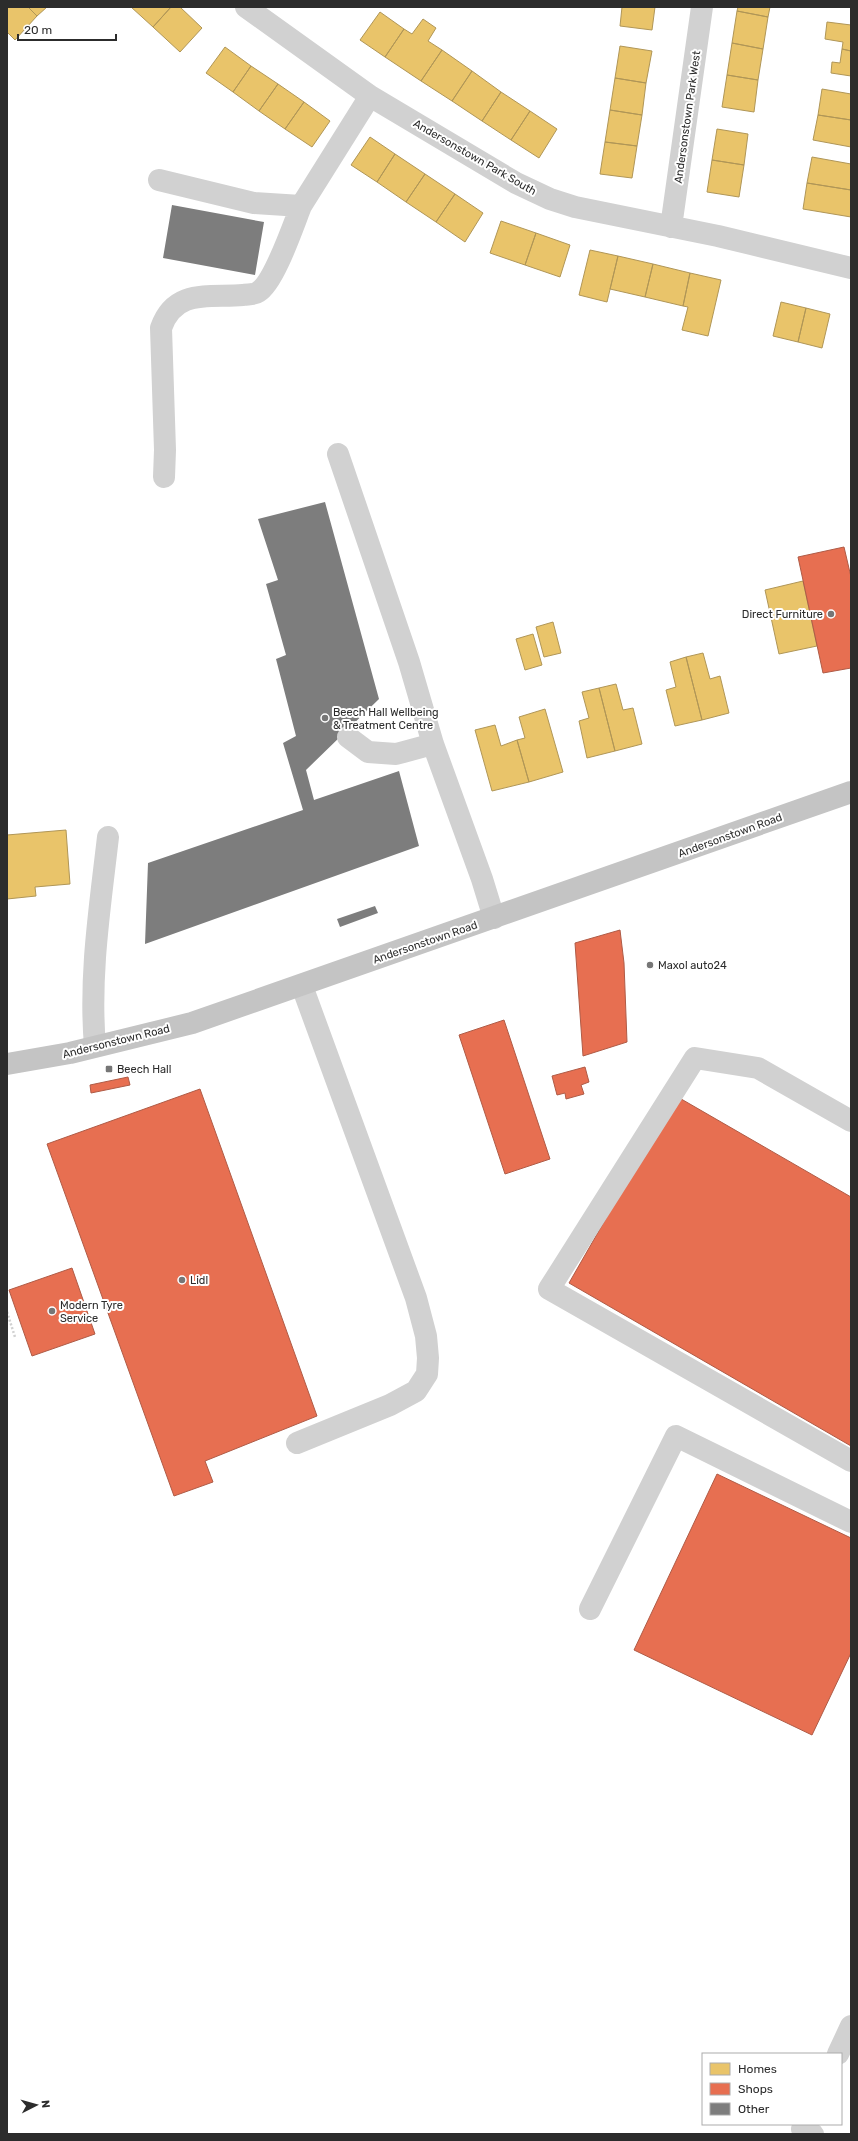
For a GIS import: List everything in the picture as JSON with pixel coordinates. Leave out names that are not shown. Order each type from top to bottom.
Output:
[{"type":"main road","name":"Andersonstown Road","points":[[7,1064],[70,1053],[192,1023],[302,986],[843,794]]},
{"type":"street","name":"Andersonstown Park South","points":[[246,7],[370,96],[516,183],[550,199],[575,207],[671,226],[851,268]]},
{"type":"street","name":"Andersonstown Park West","points":[[671,226],[702,7]]},
{"type":"street","points":[[164,477],[165,450],[161,328],[165,317],[173,307],[188,298],[257,293],[268,284],[301,206],[370,96]]},
{"type":"street","points":[[159,180],[254,203],[301,206]]},
{"type":"street","points":[[338,454],[409,662],[433,744],[485,886],[494,918]]},
{"type":"street","points":[[348,737],[368,752],[396,754],[433,744]]},
{"type":"street","points":[[95,1046],[92,1010],[92,975],[108,837]]},
{"type":"street","points":[[297,1443],[390,1405],[416,1391],[427,1374],[428,1358],[426,1336],[416,1298],[302,986]]},
{"type":"street","points":[[851,1121],[758,1068],[695,1058],[549,1289],[851,1461]]},
{"type":"street","points":[[590,1610],[676,1436],[851,1522]]},
{"type":"street","points":[[838,2053],[851,2026]]},
{"type":"path","points":[[7,1312],[15,1337]]},
{"type":"building: Homes","points":[[7,7],[28,7],[37,16],[15,40],[7,32]]},
{"type":"building: Homes","points":[[28,7],[47,7],[37,16]]},
{"type":"building: Homes","points":[[131,7],[171,7],[153,27]]},
{"type":"building: Homes","points":[[171,7],[180,7],[202,28],[180,52],[153,27]]},
{"type":"building: Homes","points":[[622,7],[655,7],[652,30],[620,26]]},
{"type":"building: Homes","points":[[738,7],[770,7],[768,17],[737,11]]},
{"type":"building: Homes","points":[[737,11],[768,17],[763,49],[732,43]]},
{"type":"building: Homes","points":[[380,12],[404,29],[385,57],[360,40]]},
{"type":"building: Homes","points":[[423,19],[436,28],[428,41],[442,50],[421,81],[385,57],[404,29],[412,34]]},
{"type":"building: Homes","points":[[827,22],[851,25],[851,51],[842,49],[843,42],[825,39]]},
{"type":"building: Homes","points":[[732,43],[763,49],[758,80],[727,75]]},
{"type":"building: Homes","points":[[620,46],[652,51],[646,83],[615,78]]},
{"type":"building: Homes","points":[[225,47],[251,66],[233,92],[206,73]]},
{"type":"building: Homes","points":[[842,49],[851,51],[851,76],[831,73],[832,62],[840,63]]},
{"type":"building: Homes","points":[[442,50],[472,71],[452,101],[421,81]]},
{"type":"building: Homes","points":[[251,66],[278,84],[259,111],[233,92]]},
{"type":"building: Homes","points":[[472,71],[501,92],[482,121],[452,101]]},
{"type":"building: Homes","points":[[727,75],[758,80],[754,112],[722,107]]},
{"type":"building: Homes","points":[[615,78],[646,83],[642,115],[610,110]]},
{"type":"building: Homes","points":[[278,84],[304,102],[285,129],[259,111]]},
{"type":"building: Homes","points":[[822,89],[851,94],[851,120],[818,115]]},
{"type":"building: Homes","points":[[501,92],[530,111],[511,140],[482,121]]},
{"type":"building: Homes","points":[[304,102],[330,121],[312,147],[285,129]]},
{"type":"building: Homes","points":[[610,110],[642,115],[637,146],[605,142]]},
{"type":"building: Homes","points":[[530,111],[557,129],[539,158],[511,140]]},
{"type":"building: Homes","points":[[818,115],[851,120],[851,147],[813,140]]},
{"type":"building: Homes","points":[[717,129],[748,134],[744,165],[712,160]]},
{"type":"building: Homes","points":[[370,137],[395,154],[377,182],[351,165]]},
{"type":"building: Homes","points":[[605,142],[637,146],[632,178],[600,174]]},
{"type":"building: Homes","points":[[395,154],[425,174],[406,202],[377,182]]},
{"type":"building: Homes","points":[[812,157],[851,164],[851,190],[807,183]]},
{"type":"building: Homes","points":[[712,160],[744,165],[739,197],[707,192]]},
{"type":"building: Homes","points":[[425,174],[455,194],[436,222],[406,202]]},
{"type":"building: Homes","points":[[807,183],[851,190],[851,217],[803,209]]},
{"type":"building: Homes","points":[[455,194],[483,213],[465,242],[436,222]]},
{"type":"building: Homes","points":[[501,221],[536,233],[525,265],[490,253]]},
{"type":"building: Homes","points":[[536,233],[570,245],[560,277],[525,265]]},
{"type":"building: Homes","points":[[590,250],[618,256],[607,302],[579,295]]},
{"type":"building: Homes","points":[[618,256],[653,264],[645,297],[610,289]]},
{"type":"building: Homes","points":[[653,264],[690,273],[683,306],[645,297]]},
{"type":"building: Homes","points":[[690,273],[721,280],[708,336],[682,330],[688,307],[683,306]]},
{"type":"building: Homes","points":[[781,302],[806,308],[798,342],[773,336]]},
{"type":"building: Homes","points":[[806,308],[830,314],[822,348],[798,342]]},
{"type":"building: Homes","points":[[803,581],[817,646],[779,654],[765,590]]},
{"type":"building: Homes","points":[[553,622],[561,653],[544,657],[536,627]]},
{"type":"building: Homes","points":[[533,634],[542,665],[525,670],[516,639]]},
{"type":"building: Homes","points":[[703,653],[710,679],[720,676],[729,713],[702,720],[686,657]]},
{"type":"building: Homes","points":[[686,657],[702,720],[675,726],[666,690],[676,687],[670,662]]},
{"type":"building: Homes","points":[[616,684],[623,710],[633,708],[642,744],[615,751],[599,688]]},
{"type":"building: Homes","points":[[599,688],[615,751],[587,758],[579,721],[589,718],[582,692]]},
{"type":"building: Homes","points":[[545,709],[563,772],[529,782],[517,740],[525,738],[519,717]]},
{"type":"building: Homes","points":[[495,725],[501,746],[517,740],[529,782],[492,791],[475,730]]},
{"type":"building: Homes","points":[[66,830],[70,884],[35,887],[36,896],[7,899],[7,835]]},
{"type":"building: Shops","name":"Direct Furniture","points":[[844,547],[851,577],[851,668],[823,673],[798,557]]},
{"type":"building: Shops","points":[[620,930],[624,963],[627,1042],[583,1056],[575,943]]},
{"type":"building: Shops","points":[[504,1020],[550,1159],[505,1174],[459,1035]]},
{"type":"building: Shops","points":[[585,1067],[589,1082],[581,1085],[584,1094],[566,1099],[565,1093],[557,1095],[552,1076]]},
{"type":"building: Shops","points":[[128,1077],[130,1085],[91,1093],[90,1085]]},
{"type":"building: Shops","name":"Lidl","points":[[200,1089],[317,1416],[205,1461],[213,1482],[174,1496],[47,1144]]},
{"type":"building: Shops","points":[[676,1096],[851,1197],[851,1446],[569,1283]]},
{"type":"building: Shops","name":"Modern Tyre Service","points":[[72,1268],[95,1334],[32,1356],[9,1290]]},
{"type":"building: Shops","points":[[717,1474],[851,1538],[851,1653],[812,1735],[634,1650]]},
{"type":"building: Other","points":[[172,205],[264,222],[255,275],[163,258]]},
{"type":"building: Other","name":"Beech Hall Wellbeing & Treatment Centre","points":[[325,502],[379,699],[306,770],[314,800],[399,771],[419,846],[145,944],[148,863],[303,810],[283,743],[296,736],[276,659],[286,655],[266,584],[278,580],[258,519]]},
{"type":"building: Other","points":[[375,906],[378,913],[340,927],[337,919]]},
{"type":"place","name":"Direct Furniture","points":[[831,614]]},
{"type":"place","name":"Beech Hall Wellbeing & Treatment Centre","points":[[325,718]]},
{"type":"place","name":"Maxol auto24","points":[[650,965]]},
{"type":"place","name":"Beech Hall","points":[[109,1069]]},
{"type":"place","name":"Lidl","points":[[182,1280]]},
{"type":"place","name":"Modern Tyre Service","points":[[52,1311]]}]
